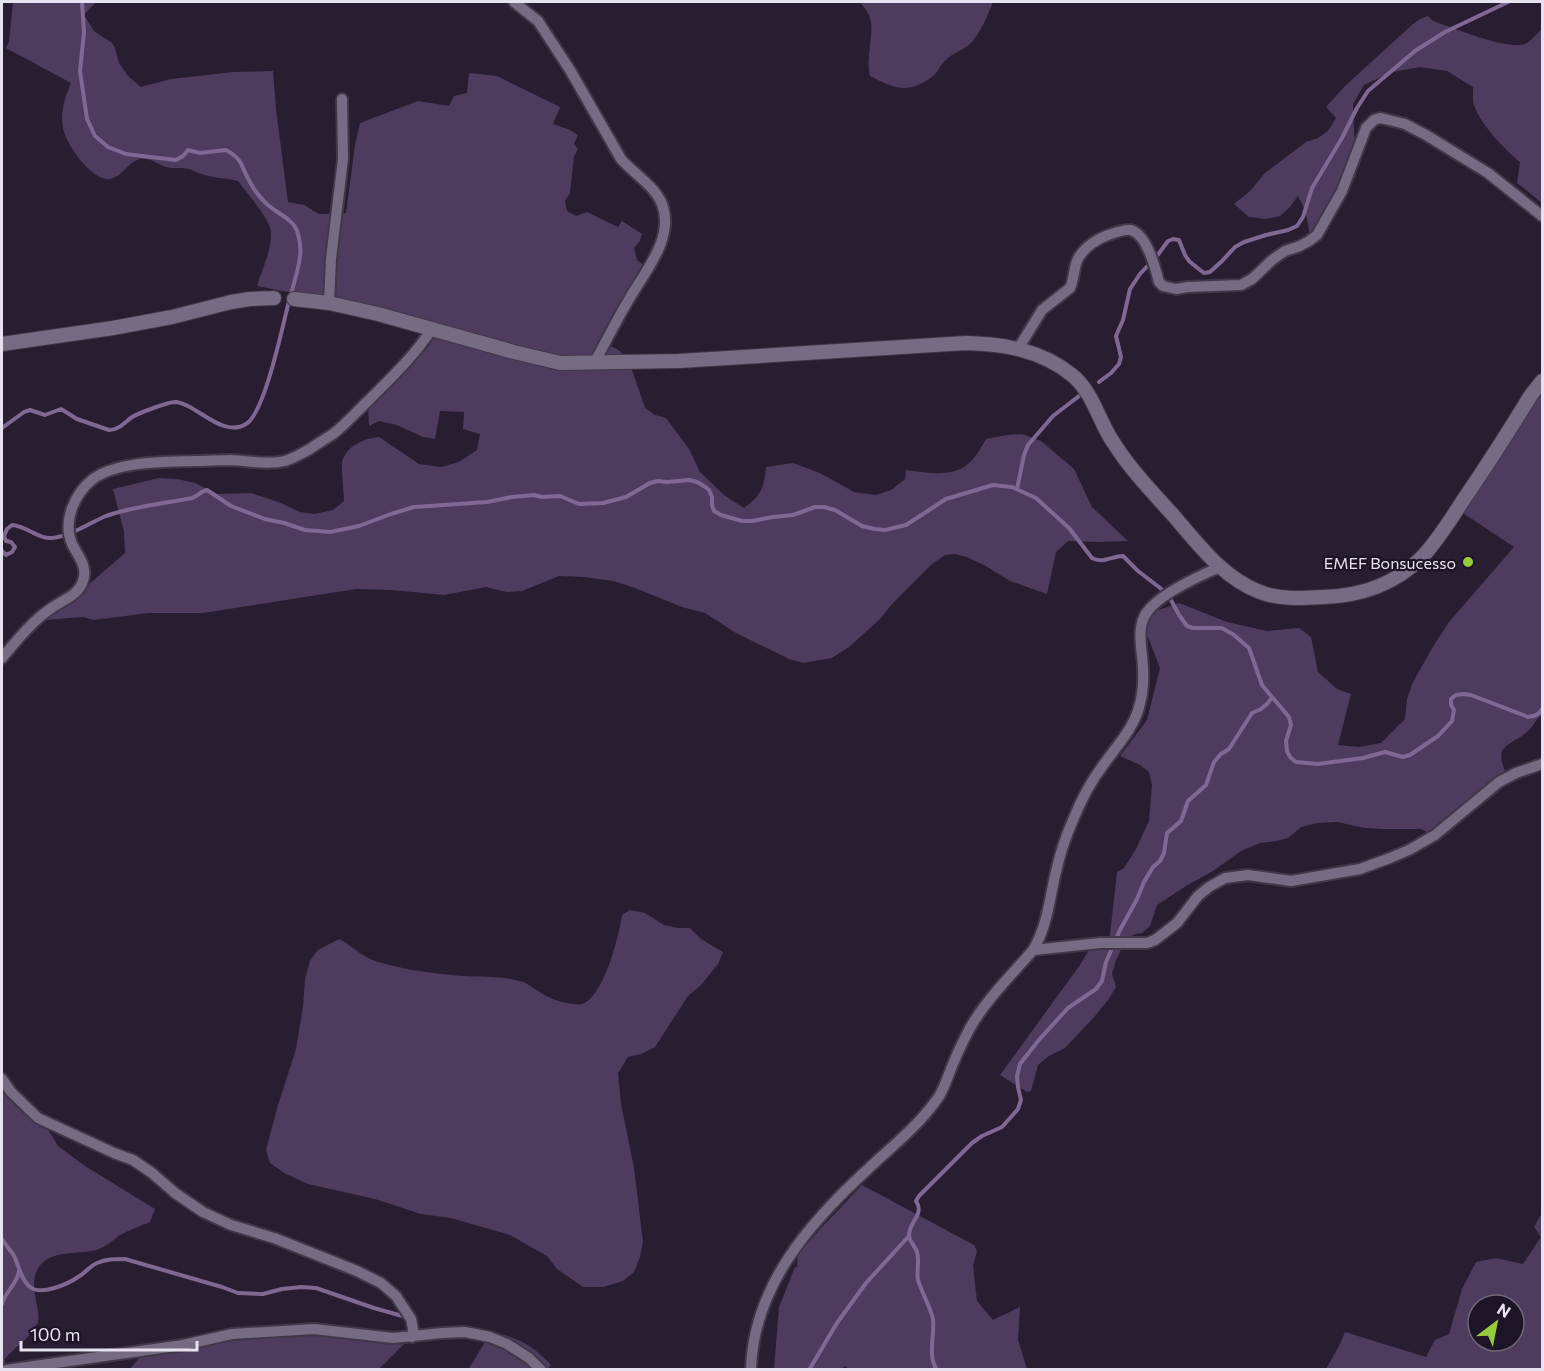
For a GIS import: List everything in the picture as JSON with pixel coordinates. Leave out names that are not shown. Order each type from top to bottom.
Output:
[{"type":"street","points":[[514,2],[538,21],[570,70],[621,159],[655,190],[664,212],[665,230],[657,254],[594,363]]},
{"type":"street","points":[[329,303],[331,260],[343,159],[342,99]]},
{"type":"street","points":[[1018,349],[1039,315],[1070,288],[1077,259],[1084,251],[1101,238],[1123,231],[1131,230],[1145,242],[1159,282],[1163,286],[1170,288],[1233,286],[1241,285],[1252,279],[1272,260],[1285,251],[1300,246],[1317,234],[1342,191],[1366,128],[1374,120],[1395,121],[1426,135],[1488,173],[1542,216]]},
{"type":"street","points":[[2,344],[113,328],[172,317],[231,302],[274,298],[329,303],[399,319],[545,360],[572,363],[702,360],[966,343],[995,344],[1045,358],[1073,376],[1091,400],[1114,444],[1156,496],[1220,567],[1239,582],[1262,593],[1284,597],[1333,597],[1374,588],[1395,579],[1422,557],[1451,518],[1542,381]]},
{"type":"street","points":[[2,658],[41,616],[80,589],[84,578],[84,568],[71,542],[69,525],[76,500],[82,490],[95,478],[126,466],[139,464],[230,460],[276,462],[298,456],[334,433],[345,423],[406,364],[432,329]]},
{"type":"street","points":[[751,1370],[756,1326],[774,1279],[792,1251],[820,1217],[855,1181],[901,1140],[935,1102],[978,1014],[1033,950],[1041,935],[1059,857],[1073,819],[1092,781],[1125,736],[1138,712],[1143,686],[1140,632],[1148,611],[1172,592],[1220,567]]},
{"type":"street","points":[[1033,950],[1100,943],[1147,943],[1155,940],[1177,923],[1203,891],[1225,878],[1248,875],[1291,881],[1360,869],[1409,850],[1435,835],[1499,782],[1542,764]]},
{"type":"street","points":[[2,1079],[11,1092],[38,1118],[133,1160],[181,1198],[203,1212],[231,1225],[274,1238],[357,1271],[381,1283],[396,1296],[411,1319],[412,1337]]},
{"type":"street","points":[[6,1370],[183,1345],[232,1334],[314,1329],[393,1338],[465,1332],[490,1337],[507,1344],[529,1358],[541,1370]]},
{"type":"shaded area","points":[[13,2],[96,2],[84,15],[94,31],[112,43],[119,63],[128,76],[141,87],[171,79],[234,72],[273,71],[288,202],[304,205],[319,214],[346,213],[360,123],[418,101],[449,106],[454,96],[467,93],[469,73],[497,76],[560,107],[553,124],[578,135],[574,144],[578,149],[574,157],[570,193],[565,201],[567,211],[576,216],[587,212],[618,227],[622,221],[642,234],[634,248],[637,260],[649,269],[657,268],[643,285],[607,345],[617,349],[628,358],[645,408],[655,415],[666,418],[689,449],[700,472],[724,495],[744,508],[761,491],[766,467],[793,463],[820,473],[854,492],[876,495],[891,490],[905,479],[906,470],[942,473],[959,470],[973,459],[986,439],[1022,434],[1041,441],[1074,469],[1092,507],[1128,541],[1068,541],[1056,552],[1047,594],[1010,581],[967,557],[955,554],[945,555],[932,564],[880,619],[849,647],[832,658],[803,663],[789,659],[736,633],[705,613],[682,607],[613,581],[584,577],[559,576],[522,591],[507,592],[486,587],[444,595],[356,589],[203,613],[149,613],[94,620],[83,617],[45,620],[34,624],[80,592],[125,553],[124,532],[113,489],[159,478],[177,479],[195,483],[217,494],[251,493],[300,512],[314,514],[333,510],[344,501],[342,462],[348,451],[362,441],[379,437],[419,464],[441,467],[459,462],[477,450],[480,434],[463,429],[464,412],[440,411],[435,439],[379,421],[369,426],[368,405],[429,346],[434,337],[434,323],[342,298],[257,286],[268,252],[271,232],[262,213],[238,181],[206,175],[186,168],[166,167],[145,159],[135,161],[119,175],[110,179],[95,174],[88,168],[74,152],[63,128],[62,116],[71,83],[6,48],[9,42]]},
{"type":"shaded area","points":[[860,2],[993,2],[981,29],[971,43],[948,58],[935,74],[925,81],[909,88],[902,88],[870,76],[871,25],[870,18]]},
{"type":"shaded area","points":[[1428,16],[1433,21],[1505,44],[1525,44],[1542,28],[1542,203],[1517,183],[1520,162],[1499,143],[1480,118],[1473,102],[1473,87],[1447,71],[1420,67],[1392,72],[1364,85],[1353,104],[1356,176],[1317,240],[1310,244],[1304,207],[1298,196],[1280,216],[1266,219],[1249,217],[1234,204],[1250,191],[1265,173],[1306,142],[1328,131],[1336,118],[1326,107],[1345,86],[1413,24]]},
{"type":"shaded area","points":[[1542,395],[1542,715],[1530,729],[1502,751],[1503,766],[1508,778],[1449,832],[1432,839],[1429,833],[1421,829],[1365,828],[1337,822],[1317,823],[1301,827],[1288,838],[1260,843],[1241,851],[1157,905],[1150,926],[1142,933],[1133,935],[1125,941],[1112,974],[1116,987],[1108,1000],[1065,1048],[1038,1065],[1031,1091],[1027,1092],[1000,1075],[1092,945],[1109,943],[1117,872],[1124,868],[1136,849],[1149,821],[1152,785],[1149,772],[1120,756],[1147,720],[1160,668],[1148,637],[1135,618],[1179,603],[1227,622],[1267,631],[1299,628],[1311,637],[1318,672],[1337,689],[1351,694],[1338,745],[1359,747],[1381,743],[1405,719],[1407,699],[1413,682],[1449,622],[1514,547],[1463,513],[1536,400]]},
{"type":"shaded area","points":[[630,910],[645,913],[664,925],[690,928],[701,939],[723,952],[718,964],[701,985],[688,996],[655,1047],[628,1057],[618,1073],[621,1104],[634,1168],[643,1242],[634,1272],[623,1281],[603,1287],[583,1287],[557,1269],[547,1256],[510,1235],[451,1218],[421,1214],[375,1199],[308,1184],[286,1174],[270,1163],[266,1150],[296,1049],[305,979],[310,961],[318,950],[339,939],[378,962],[431,973],[516,980],[526,983],[553,999],[582,1004],[590,999],[604,978],[618,937],[622,915]]},
{"type":"shaded area","points":[[2,1071],[9,1083],[44,1123],[58,1146],[85,1166],[155,1209],[150,1222],[120,1235],[103,1247],[55,1256],[42,1263],[37,1270],[34,1285],[38,1314],[37,1325],[5,1359],[4,1370],[2,1369]]},
{"type":"shaded area","points":[[862,1185],[974,1245],[977,1251],[973,1266],[977,1301],[993,1320],[1020,1307],[1018,1340],[1027,1369],[850,1370],[845,1366],[840,1370],[774,1369],[779,1307],[795,1267],[797,1267],[798,1254]]},
{"type":"shaded area","points":[[1542,1213],[1542,1369],[1326,1369],[1345,1332],[1426,1357],[1435,1340],[1449,1334],[1462,1289],[1476,1262],[1496,1258],[1523,1264],[1541,1237],[1534,1227]]},
{"type":"shaded area","points":[[248,1330],[410,1338],[379,1369],[129,1370],[145,1351]]},
{"type":"shaded area","points":[[491,1332],[509,1336],[524,1343],[538,1352],[551,1365],[548,1369],[468,1370]]},
{"type":"waterway","points":[[2,428],[30,410],[45,415],[61,409],[77,419],[113,430],[136,415],[175,402],[192,408],[228,427],[246,424],[260,403],[266,386],[299,262],[300,246],[296,228],[261,198],[239,161],[226,150],[200,153],[188,150],[176,160],[126,154],[108,147],[95,136],[87,119],[80,71],[84,32],[82,2]]},
{"type":"waterway","points":[[1099,382],[1119,364],[1121,357],[1116,336],[1123,320],[1130,289],[1168,241],[1179,240],[1189,261],[1204,273],[1210,272],[1235,247],[1244,242],[1297,226],[1303,217],[1312,188],[1368,91],[1415,51],[1445,32],[1508,2]]},
{"type":"waterway","points":[[1017,489],[1028,445],[1053,416],[1083,393]]},
{"type":"waterway","points":[[2,551],[6,555],[15,547],[11,542],[6,541],[4,536],[12,525],[46,538],[58,537],[106,516],[138,507],[192,498],[207,490],[231,506],[265,519],[305,530],[330,532],[359,526],[414,507],[487,502],[534,495],[560,496],[579,504],[603,503],[626,497],[650,483],[689,480],[709,490],[714,511],[742,521],[793,515],[815,507],[824,507],[835,510],[862,526],[885,530],[906,525],[946,499],[993,485],[1012,487],[1036,498],[1069,528],[1092,558],[1104,560],[1123,556],[1164,591],[1187,626],[1222,628],[1249,648],[1262,685],[1289,717],[1291,725],[1286,741],[1287,751],[1296,762],[1318,764],[1363,758],[1385,752],[1403,757],[1410,755],[1438,736],[1452,721],[1454,710],[1451,699],[1456,695],[1471,695],[1528,717],[1540,713],[1542,709]]},
{"type":"waterway","points":[[937,1370],[932,1358],[933,1319],[918,1280],[918,1255],[909,1237],[919,1210],[916,1201],[972,1143],[1002,1127],[1018,1109],[1021,1100],[1017,1076],[1020,1064],[1068,1008],[1096,989],[1102,981],[1106,962],[1120,930],[1144,882],[1164,853],[1167,833],[1181,821],[1188,801],[1206,785],[1214,762],[1229,749],[1252,713],[1261,709],[1272,697]]},
{"type":"waterway","points":[[809,1370],[837,1323],[866,1283],[909,1236]]},
{"type":"waterway","points":[[2,1239],[13,1254],[24,1280],[35,1289],[47,1290],[61,1286],[100,1262],[125,1259],[238,1293],[263,1294],[282,1289],[316,1288],[406,1317]]},
{"type":"waterway","points":[[2,1304],[19,1271]]},
{"type":"place","name":"EMEF Bonsucesso","points":[[1468,562]]}]
